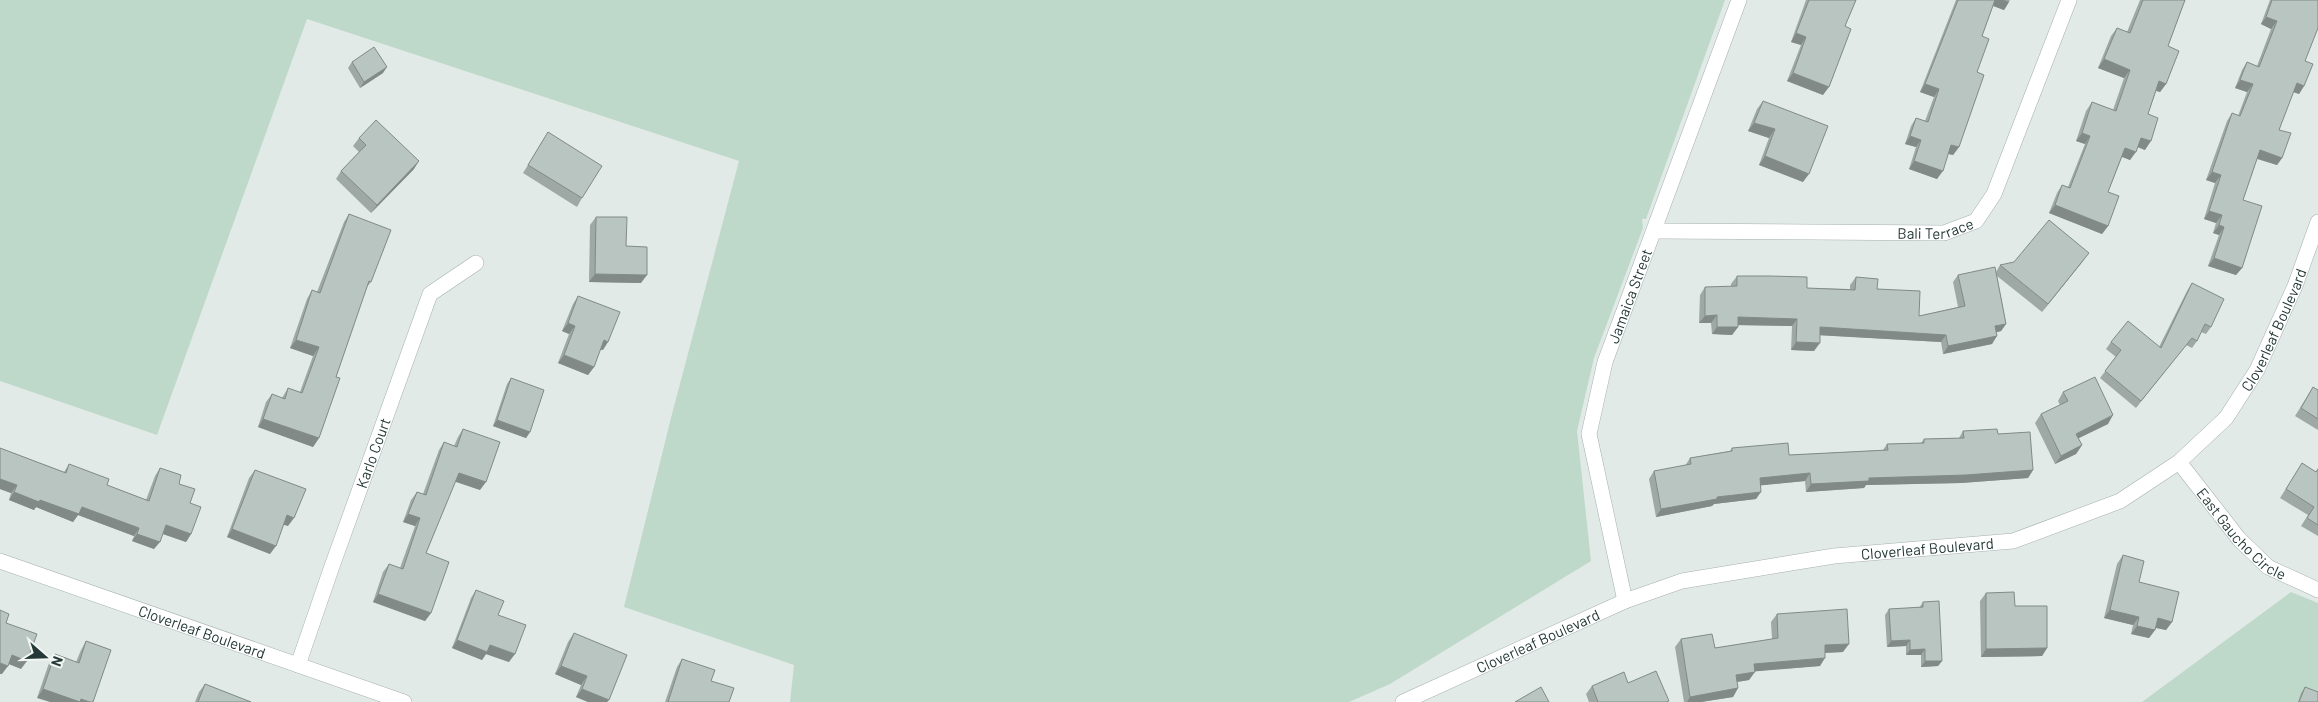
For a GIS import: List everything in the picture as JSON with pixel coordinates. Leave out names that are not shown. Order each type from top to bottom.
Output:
[{"type":"street","name":"Jamaica Street","points":[[1625,601],[1589,434],[1606,362],[1739,0]]},
{"type":"street","name":"Bali Terrace","points":[[1655,230],[1944,233],[1976,221],[1994,194],[2069,0]]},
{"type":"street","name":"Cloverleaf Boulevard","points":[[1403,702],[1625,601],[1682,580],[1834,556],[2013,541],[2120,500],[2179,462],[2226,418],[2257,370],[2295,286],[2318,222]]},
{"type":"street","name":"Karlo Court","points":[[298,665],[430,294],[476,263]]},
{"type":"street","name":"East Gaucho Circle","points":[[2179,462],[2239,539],[2268,567],[2318,590]]},
{"type":"street","name":"Cloverleaf Boulevard","points":[[0,560],[404,702]]},
{"type":"green space","points":[[0,0],[1725,0],[1646,219],[1642,219],[1643,228],[1594,358],[1577,431],[1591,561],[1390,684],[1349,702],[790,702],[794,665],[624,607],[672,414],[739,161],[307,19],[157,435],[0,381]]},
{"type":"green space","points":[[2291,592],[2318,603],[2318,702],[2142,702]]},
{"type":"building","points":[[1809,0],[1856,0],[1845,26],[1851,29],[1829,87],[1793,73],[1806,37],[1796,33]]},
{"type":"building","points":[[1958,0],[1995,0],[1982,36],[1989,39],[1977,72],[1984,75],[1959,147],[1951,145],[1943,171],[1914,161],[1921,140],[1910,136],[1916,118],[1928,122],[1939,89],[1925,84]]},
{"type":"building","points":[[2143,0],[2185,0],[2168,46],[2179,51],[2166,84],[2159,81],[2148,114],[2158,118],[2151,141],[2141,138],[2136,152],[2125,148],[2108,192],[2119,196],[2108,226],[2055,205],[2062,185],[2070,188],[2090,136],[2082,133],[2092,102],[2116,111],[2130,70],[2104,59],[2117,28],[2130,33]]},
{"type":"building","points":[[2272,0],[2318,0],[2318,28],[2305,61],[2313,64],[2304,86],[2297,83],[2279,130],[2291,133],[2282,158],[2260,150],[2243,200],[2262,206],[2242,268],[2214,258],[2224,227],[2219,225],[2222,215],[2209,211],[2221,175],[2212,172],[2232,113],[2240,116],[2253,84],[2240,80],[2247,62],[2259,67],[2277,21],[2266,17]]},
{"type":"building","points":[[374,47],[387,67],[364,82],[352,62]]},
{"type":"building","points":[[1763,101],[1828,126],[1809,174],[1765,156],[1775,129],[1754,123]]},
{"type":"building","points":[[376,120],[419,161],[377,205],[341,171],[366,145],[359,138]]},
{"type":"building","points":[[548,132],[602,166],[582,198],[528,165]]},
{"type":"building","points":[[349,214],[391,230],[371,282],[369,281],[336,377],[340,378],[319,438],[263,419],[272,394],[285,399],[288,388],[302,393],[319,347],[296,340],[312,290],[320,293]]},
{"type":"building","points":[[596,217],[627,217],[626,246],[647,247],[647,275],[595,274]]},
{"type":"building","points":[[2049,220],[2089,253],[2048,304],[2000,265],[2014,262]]},
{"type":"building","points":[[1995,267],[2006,324],[1995,326],[1997,336],[1948,346],[1946,335],[1820,327],[1820,343],[1796,342],[1797,319],[1738,317],[1738,327],[1717,327],[1717,315],[1705,316],[1705,287],[1737,286],[1737,276],[1770,276],[1807,277],[1807,288],[1855,290],[1856,277],[1878,279],[1877,289],[1920,291],[1919,316],[1965,306],[1958,275]]},
{"type":"building","points":[[2192,283],[2224,299],[2211,327],[2205,324],[2197,341],[2192,338],[2141,401],[2105,371],[2121,350],[2111,342],[2128,321],[2161,348]]},
{"type":"building","points":[[578,296],[620,312],[608,342],[604,340],[594,367],[564,355],[575,326],[568,323]]},
{"type":"building","points":[[2095,377],[2113,415],[2076,434],[2082,445],[2061,456],[2041,414],[2068,401],[2063,392]]},
{"type":"building","points":[[511,378],[544,390],[530,432],[497,420]]},
{"type":"building","points":[[2313,387],[2318,390],[2318,419],[2301,408]]},
{"type":"building","points":[[463,429],[500,442],[486,482],[459,473],[426,553],[449,562],[431,613],[378,594],[389,564],[403,569],[420,518],[408,514],[417,492],[426,495],[444,442],[457,447]]},
{"type":"building","points":[[1997,429],[1998,434],[2030,432],[2033,470],[1966,475],[1869,478],[1869,481],[1811,484],[1810,473],[1760,478],[1761,492],[1717,497],[1717,499],[1661,509],[1654,471],[1691,464],[1690,458],[1732,451],[1732,448],[1788,443],[1789,455],[1888,450],[1887,444],[1924,443],[1924,439],[1964,438],[1963,431]]},
{"type":"building","points":[[0,448],[66,473],[69,464],[109,479],[107,485],[149,501],[160,468],[181,475],[179,484],[195,489],[190,503],[201,507],[191,534],[166,525],[160,542],[137,534],[139,528],[82,507],[79,514],[14,492],[17,485],[0,479]]},
{"type":"building","points":[[2302,463],[2316,472],[2318,469],[2318,525],[2307,518],[2314,507],[2286,489]]},
{"type":"building","points":[[255,470],[306,489],[294,518],[287,515],[276,546],[232,529]]},
{"type":"building","points":[[2123,555],[2144,561],[2139,582],[2179,592],[2172,622],[2158,618],[2155,630],[2137,626],[2139,617],[2110,610]]},
{"type":"building","points":[[476,590],[504,601],[498,615],[526,625],[515,654],[490,645],[487,652],[457,640]]},
{"type":"building","points":[[2014,592],[2015,606],[2047,606],[2047,648],[1986,649],[1986,593]]},
{"type":"building","points":[[1939,601],[1942,661],[1925,661],[1925,649],[1910,650],[1910,640],[1891,641],[1889,609],[1923,607],[1923,602]]},
{"type":"building","points":[[1847,609],[1849,644],[1825,645],[1825,658],[1754,664],[1755,672],[1736,675],[1738,688],[1690,697],[1681,639],[1712,634],[1715,648],[1778,638],[1777,614]]},
{"type":"building","points":[[0,610],[9,614],[6,623],[37,634],[27,661],[12,655],[8,666],[0,663]]},
{"type":"building","points":[[574,633],[627,655],[609,700],[582,689],[587,676],[561,666]]},
{"type":"building","points":[[86,641],[111,650],[93,702],[81,699],[80,702],[43,689],[55,654],[79,663]]},
{"type":"building","points":[[682,659],[715,670],[711,681],[734,688],[729,702],[668,702]]},
{"type":"building","points":[[1656,671],[1669,701],[1598,702],[1592,686],[1624,672],[1628,683]]},
{"type":"building","points":[[205,684],[251,702],[198,702]]},
{"type":"building","points":[[1541,687],[1549,702],[1515,702]]},
{"type":"building","points":[[2305,687],[2318,692],[2318,702],[2299,702]]}]
